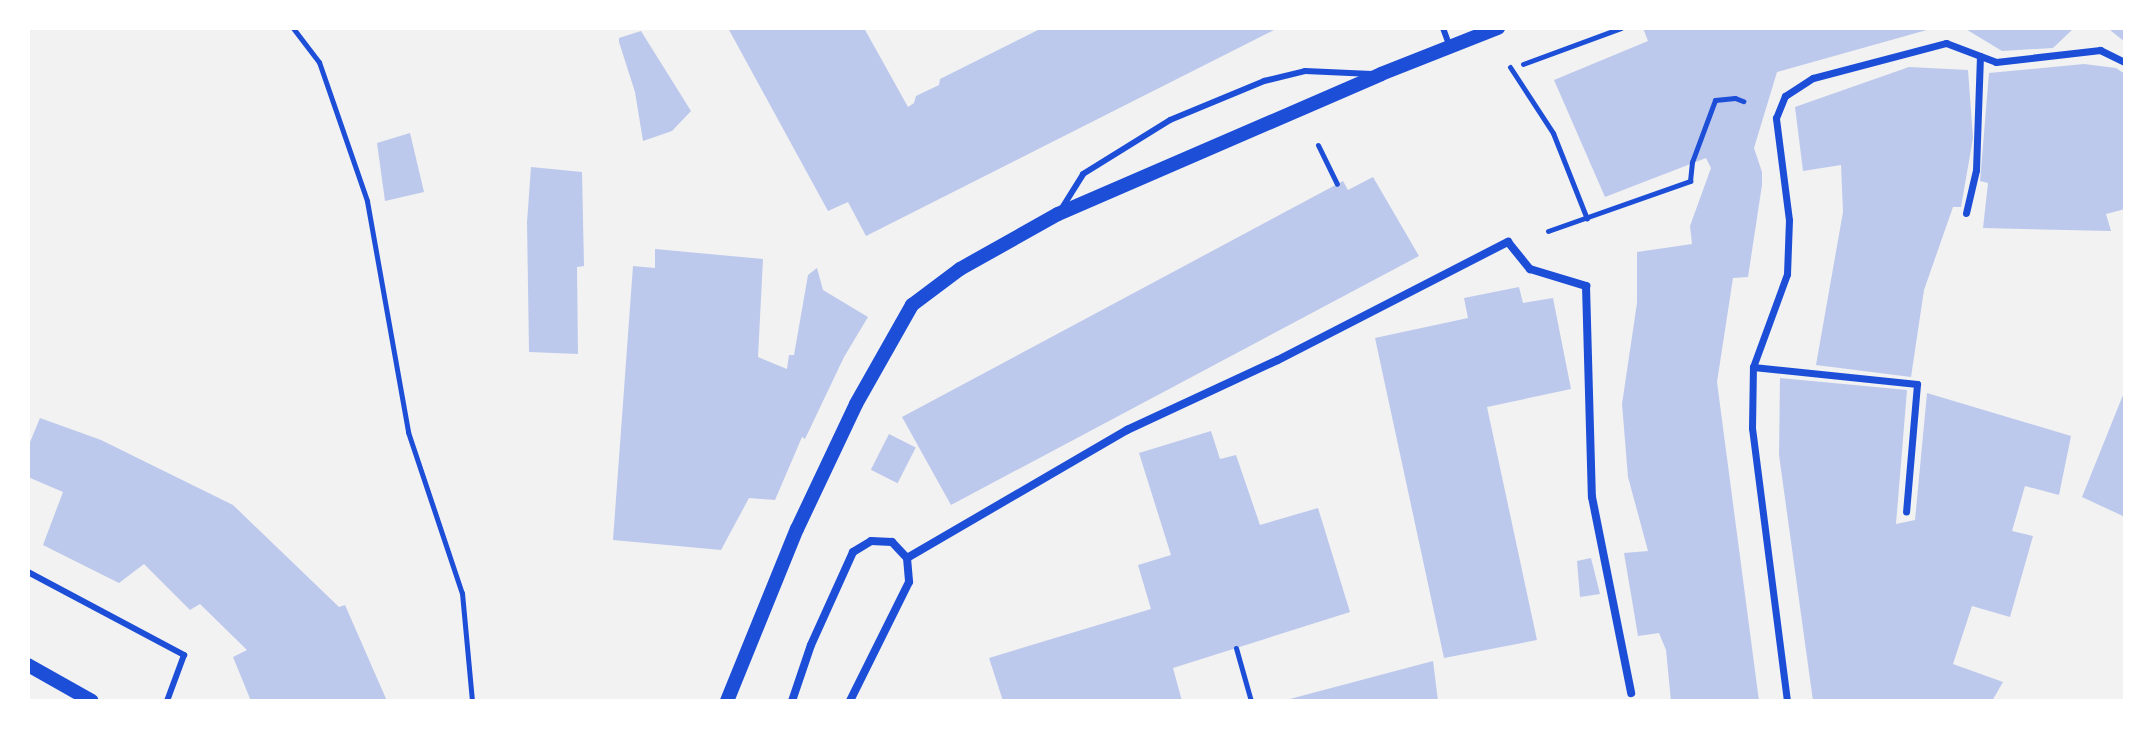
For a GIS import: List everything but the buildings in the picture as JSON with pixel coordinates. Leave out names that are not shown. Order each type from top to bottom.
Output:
[{"type":"street","points":[[727,701],[810,501],[856,404],[912,305],[960,269],[1058,214],[1381,74],[1498,28]]},
{"type":"street","points":[[1787,701],[1752,428],[1753,367],[1787,274],[1789,220],[1776,118],[1785,96],[1813,78],[1946,43],[1996,62],[2100,50],[2125,62]]},
{"type":"street","points":[[1966,213],[1976,170],[1980,56]]},
{"type":"street","points":[[907,558],[1127,430],[1278,360],[1508,242],[1530,269],[1586,286],[1592,497],[1631,693]]},
{"type":"street","points":[[1753,367],[1917,384],[1906,512]]},
{"type":"street","points":[[792,701],[811,645],[853,552],[871,541],[892,542],[907,558],[909,582],[850,701]]},
{"type":"street","points":[[28,665],[92,701]]},
{"type":"lane","points":[[1443,28],[1450,47]]},
{"type":"lane","points":[[1058,214],[1083,174],[1184,115],[1264,81],[1305,71],[1381,74]]},
{"type":"lane","points":[[28,572],[184,655],[167,701]]},
{"type":"path","points":[[293,28],[319,62],[367,201],[408,432],[462,593],[472,701]]},
{"type":"path","points":[[1587,219],[1553,133],[1511,69],[1621,28]]},
{"type":"path","points":[[1508,242],[1587,219],[1690,181],[1692,162],[1715,100],[1735,98],[1776,118]]},
{"type":"path","points":[[1236,648],[1251,701]]}]
